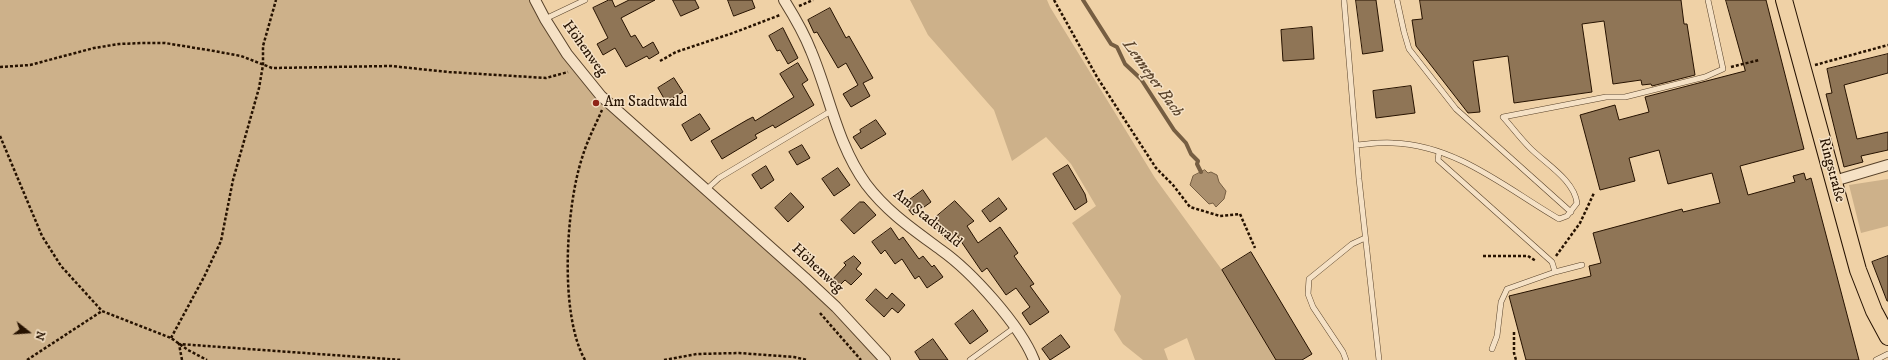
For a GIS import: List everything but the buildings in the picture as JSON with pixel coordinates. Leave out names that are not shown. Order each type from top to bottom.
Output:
[{"type":"main road","name":"Ringstraße","points":[[1784,0],[1858,270],[1868,298],[1888,337]]},
{"type":"street","name":"Höhenweg","points":[[535,0],[545,19],[577,67],[607,102],[836,307],[885,360]]},
{"type":"street","name":"Am Stadtwald","points":[[784,0],[791,10],[811,51],[845,148],[876,196],[898,218],[955,261],[994,301],[1024,341],[1034,360]]},
{"type":"street","points":[[1834,181],[1888,165]]},
{"type":"lane","points":[[545,19],[585,0]]},
{"type":"lane","points":[[1344,0],[1356,145],[1379,360]]},
{"type":"lane","points":[[1397,0],[1404,32],[1410,49],[1456,109],[1571,212]]},
{"type":"lane","points":[[1356,145],[1393,143],[1439,152],[1486,173],[1559,219],[1567,216],[1577,203],[1576,194],[1566,182],[1529,147],[1503,117],[1606,97],[1625,97],[1705,77],[1723,69],[1708,0]]},
{"type":"lane","points":[[706,190],[719,178],[831,111]]},
{"type":"lane","points":[[1439,152],[1438,160],[1552,262],[1555,272]]},
{"type":"lane","points":[[1346,360],[1343,352],[1313,307],[1308,294],[1309,279],[1352,244],[1366,238]]},
{"type":"lane","points":[[1492,349],[1497,336],[1501,302],[1504,293],[1515,285],[1582,265]]},
{"type":"lane","points":[[970,360],[1014,328]]},
{"type":"lane","points":[[1876,360],[1888,354]]},
{"type":"path","points":[[171,338],[204,277],[221,241],[233,180],[259,88],[263,65],[265,38],[276,0]]},
{"type":"path","points":[[1054,0],[1097,77],[1156,168],[1173,185],[1190,206],[1220,216],[1240,214],[1254,248]]},
{"type":"path","points":[[660,61],[676,52],[733,33],[791,10]]},
{"type":"path","points":[[0,67],[30,65],[100,47],[142,43],[165,43],[241,56],[272,68],[392,66],[449,72],[546,78],[568,72],[577,67]]},
{"type":"path","points":[[1824,63],[1888,45]]},
{"type":"path","points":[[1723,69],[1759,60]]},
{"type":"path","points":[[585,360],[576,335],[571,313],[568,269],[569,240],[575,186],[581,158],[607,102]]},
{"type":"path","points":[[0,136],[42,236],[61,266],[102,311],[171,338],[207,360]]},
{"type":"path","points":[[1483,256],[1528,256],[1547,267],[1580,223],[1594,193]]},
{"type":"path","points":[[28,360],[102,311]]},
{"type":"path","points":[[820,313],[861,360]]},
{"type":"path","points":[[1514,332],[1514,353],[1516,360]]},
{"type":"path","points":[[179,344],[182,360]]},
{"type":"path","points":[[179,344],[402,360]]},
{"type":"path","points":[[664,360],[697,354],[739,353],[794,357],[807,360]]},
{"type":"shaded area","points":[[0,0],[535,0],[577,67],[885,360],[0,360]]},
{"type":"shaded area","points":[[910,0],[1047,0],[1155,178],[1222,270],[1276,360],[1195,360],[1187,338],[1164,349],[1168,360],[1143,360],[1123,344],[1114,330],[1121,296],[1072,223],[1096,206],[1071,164],[1046,137],[1012,161],[994,110],[928,35]]},
{"type":"shaded area","points":[[1205,170],[1208,173],[1211,172],[1217,175],[1219,182],[1226,191],[1224,199],[1216,207],[1213,203],[1209,204],[1190,185],[1193,176]]},
{"type":"shaded area","points":[[1888,179],[1888,226],[1861,233],[1849,185]]},
{"type":"waterway","name":"Lenneper Bach","points":[[1083,0],[1111,44],[1117,47],[1125,64],[1141,79],[1174,130],[1186,143],[1191,154],[1198,161],[1197,164],[1201,172]]},
{"type":"place","name":"Am Stadtwald","points":[[596,103]]}]
